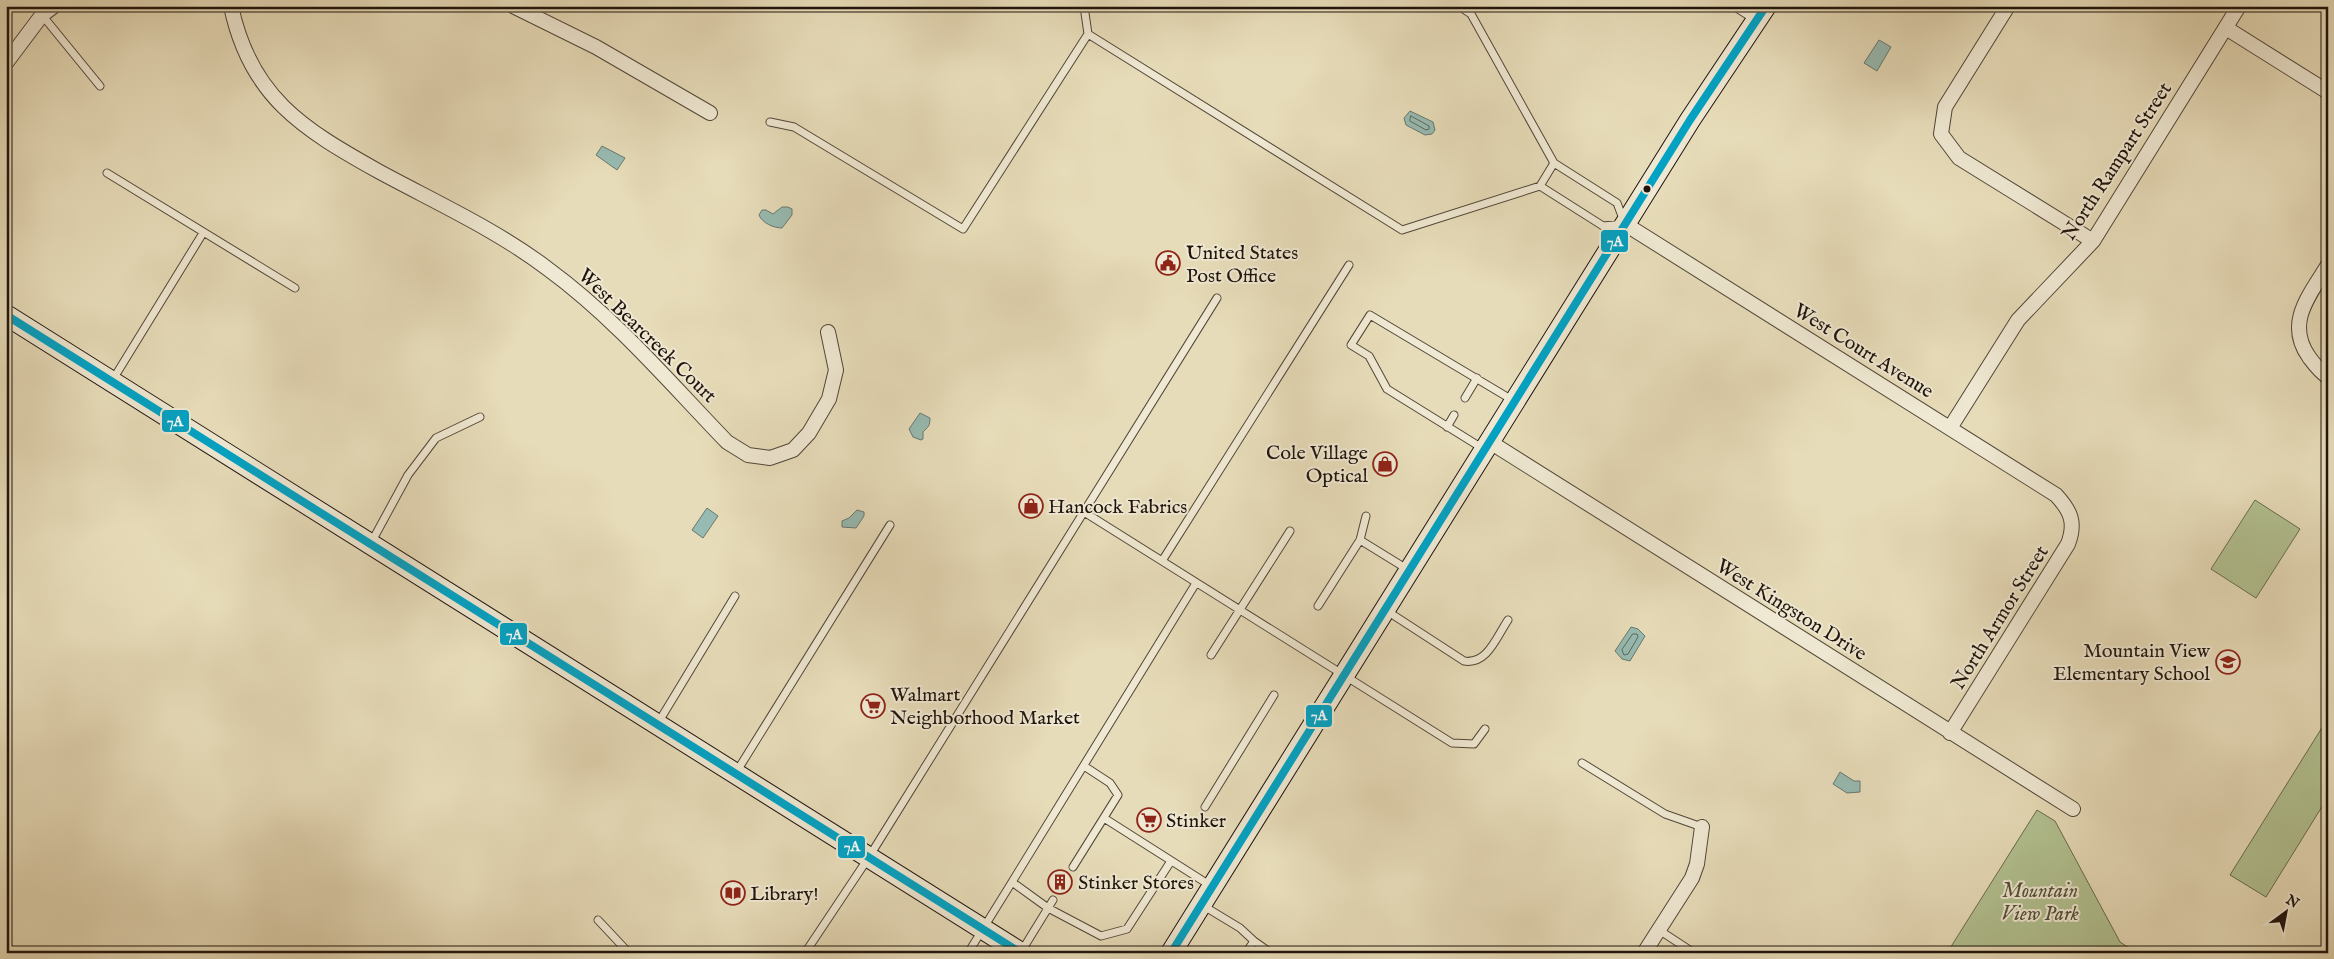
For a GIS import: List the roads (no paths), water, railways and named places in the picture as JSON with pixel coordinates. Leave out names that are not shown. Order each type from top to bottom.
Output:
[{"type":"main road","points":[[1172,953],[1690,120],[1762,12]]},
{"type":"main road","points":[[6,315],[658,723],[1021,953]]},
{"type":"street","points":[[6,63],[39,10],[54,6]]},
{"type":"street","name":"West Bearcreek Court","points":[[231,6],[242,44],[251,64],[263,84],[294,118],[331,144],[515,247],[547,267],[602,313],[727,442],[748,455],[770,458],[793,450],[809,433],[829,399],[836,370],[828,332]]},
{"type":"street","points":[[513,6],[596,47],[710,113]]},
{"type":"street","points":[[1740,6],[1762,12]]},
{"type":"street","points":[[2008,6],[1945,107],[1941,134],[1960,158],[2092,241]]},
{"type":"street","name":"North Rampart Street","points":[[1950,428],[2018,320],[2092,241],[2239,6]]},
{"type":"street","points":[[2226,28],[2328,92]]},
{"type":"street","name":"West Court Avenue","points":[[1625,224],[2056,496],[2066,506],[2072,519]]},
{"type":"street","points":[[2328,266],[2304,305],[2298,322],[2302,346],[2319,371],[2328,377]]},
{"type":"street","name":"West Kingston Drive","points":[[1487,446],[2073,809]]},
{"type":"street","name":"North Armor Street","points":[[1950,733],[2068,544],[2072,532],[2072,519]]},
{"type":"street","points":[[1644,953],[1692,878],[1697,864],[1702,827]]},
{"type":"lane","points":[[770,122],[794,127],[963,229],[1088,34],[1084,6]]},
{"type":"lane","points":[[1459,6],[1471,14],[1554,163],[1617,203],[1625,224],[1603,226],[1540,186]]},
{"type":"lane","points":[[39,10],[100,86]]},
{"type":"lane","points":[[1088,34],[1402,230],[1540,186],[1554,163]]},
{"type":"lane","points":[[107,173],[295,288]]},
{"type":"lane","points":[[112,381],[203,233]]},
{"type":"lane","points":[[1162,561],[1350,265]]},
{"type":"lane","points":[[805,953],[869,857],[1217,298]]},
{"type":"lane","points":[[1487,446],[1447,427],[1387,389],[1369,356],[1352,345],[1365,322],[1370,315],[1515,402]]},
{"type":"lane","points":[[1465,398],[1477,378]]},
{"type":"lane","points":[[1447,427],[1454,415]]},
{"type":"lane","points":[[371,543],[408,475],[436,438],[480,417]]},
{"type":"lane","points":[[1084,512],[1452,743],[1474,744],[1485,729]]},
{"type":"lane","points":[[1318,606],[1360,540],[1366,516]]},
{"type":"lane","points":[[736,774],[890,525]]},
{"type":"lane","points":[[1211,655],[1290,531]]},
{"type":"lane","points":[[1360,540],[1409,571]]},
{"type":"lane","points":[[968,953],[1196,583]]},
{"type":"lane","points":[[658,723],[736,596]]},
{"type":"lane","points":[[1385,610],[1464,661],[1474,662],[1482,659],[1508,620]]},
{"type":"lane","points":[[1205,807],[1274,695]]},
{"type":"lane","points":[[1582,763],[1665,814],[1702,827]]},
{"type":"lane","points":[[1073,868],[1118,795],[1110,783],[1084,766]]},
{"type":"lane","points":[[1104,818],[1171,861],[1254,941],[1271,953]]},
{"type":"lane","points":[[1012,882],[1048,908],[1101,936],[1127,929],[1171,861]]},
{"type":"lane","points":[[1021,953],[1053,900]]},
{"type":"lane","points":[[598,920],[629,953]]},
{"type":"lane","points":[[1659,930],[1694,953]]},
{"type":"lane","points":[[1246,953],[1254,941]]},
{"type":"water","points":[[1879,40],[1891,47],[1877,71],[1864,63]]},
{"type":"water","points":[[1410,111],[1433,122],[1435,130],[1432,134],[1425,135],[1406,125],[1404,118]]},
{"type":"water","points":[[602,146],[625,158],[617,170],[596,155]]},
{"type":"water","points":[[782,207],[792,209],[792,215],[782,228],[769,225],[759,215],[762,210],[773,214]]},
{"type":"water","points":[[920,413],[930,418],[929,425],[923,432],[923,439],[921,440],[913,437],[909,429]]},
{"type":"water","points":[[707,508],[718,516],[703,538],[692,530]]},
{"type":"water","points":[[857,510],[864,512],[864,516],[856,528],[842,527],[842,521],[849,518]]},
{"type":"water","points":[[1631,627],[1638,629],[1645,636],[1630,661],[1622,659],[1615,651]]},
{"type":"water","points":[[1840,772],[1854,781],[1860,781],[1860,792],[1847,793],[1833,784]]},
{"type":"place","name":"United States Post Office","points":[[1168,263]]},
{"type":"place","name":"Cole Village Optical","points":[[1385,464]]},
{"type":"place","name":"Hancock Fabrics","points":[[1031,506]]},
{"type":"place","name":"Mountain View Elementary School","points":[[2228,662]]},
{"type":"place","name":"Walmart Neighborhood Market","points":[[873,706]]},
{"type":"place","name":"Stinker","points":[[1149,820]]},
{"type":"place","name":"Stinker Stores","points":[[1060,882]]},
{"type":"place","name":"Library!","points":[[733,893]]},
{"type":"park label","name":"Mountain View Park","points":[[2040,902]]}]
